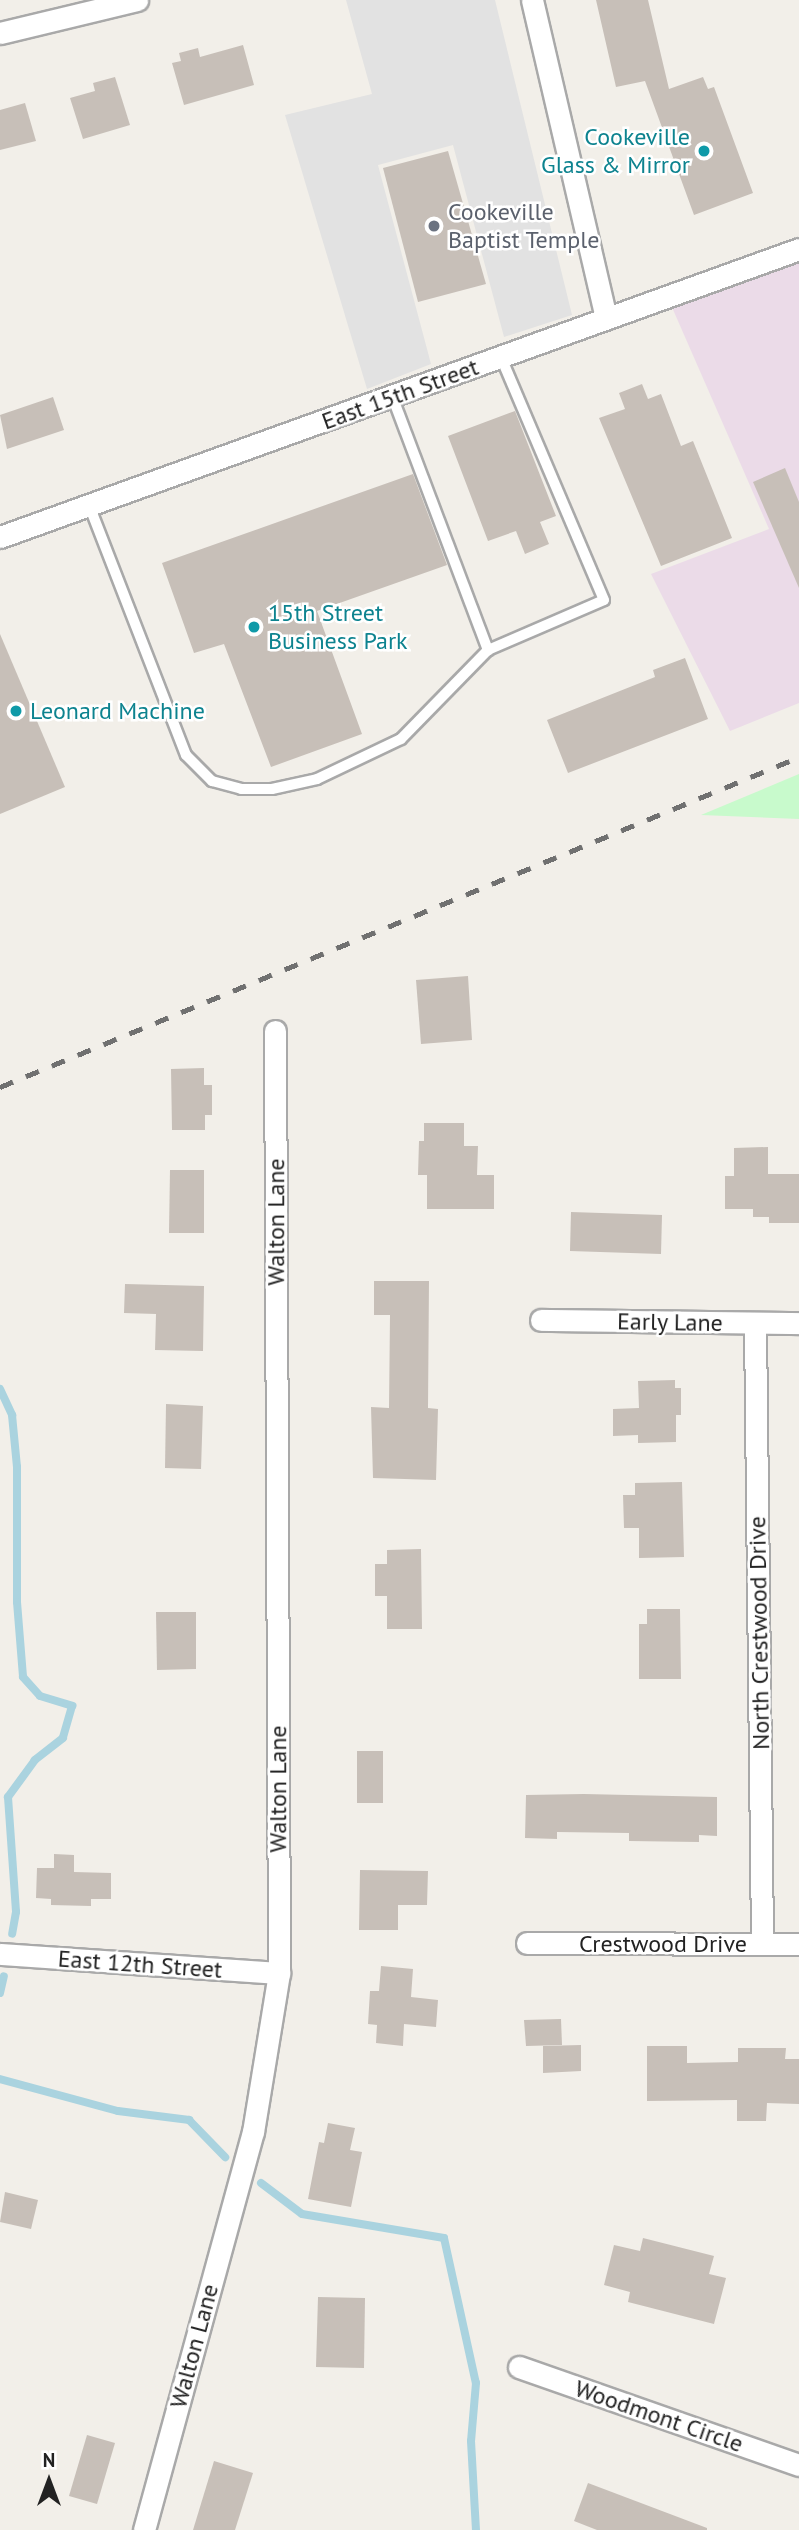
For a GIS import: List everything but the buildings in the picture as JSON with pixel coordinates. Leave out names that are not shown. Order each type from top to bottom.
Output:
[{"type":"street","points":[[0,33],[137,0]]},
{"type":"street","points":[[532,0],[606,319]]},
{"type":"street","name":"East 15th Street","points":[[0,537],[799,249]]},
{"type":"street","name":"Walton Lane","points":[[144,2530],[253,2132],[279,1973],[275,1031]]},
{"type":"street","name":"Early Lane","points":[[541,1320],[799,1323]]},
{"type":"street","name":"North Crestwood Drive","points":[[755,1323],[762,1944]]},
{"type":"street","name":"Crestwood Drive","points":[[527,1943],[799,1944]]},
{"type":"street","name":"East 12th Street","points":[[0,1954],[279,1973]]},
{"type":"street","name":"Woodmont Circle","points":[[519,2367],[799,2465]]},
{"type":"lane","points":[[89,505],[186,755],[212,781],[241,789],[272,789],[317,779],[401,739],[488,650],[604,600],[501,357]]},
{"type":"lane","points":[[392,396],[488,650]]},
{"type":"shaded area","points":[[346,0],[495,0],[572,315],[504,337],[453,145],[378,165],[431,364],[367,389],[285,115],[372,94]]},
{"type":"shaded area","points":[[799,260],[799,703],[730,731],[651,574],[769,529],[671,305]]},
{"type":"green space","points":[[799,774],[799,819],[701,815]]},
{"type":"waterway","points":[[0,1389],[12,1415],[17,1467],[17,1602],[23,1677],[40,1696],[72,1706],[63,1738],[35,1760],[8,1797],[16,1912],[12,1934]]},
{"type":"waterway","points":[[0,1993],[4,1976]]},
{"type":"waterway","points":[[0,2079],[118,2111],[189,2120],[225,2157]]},
{"type":"waterway","points":[[261,2183],[302,2214],[444,2238],[476,2383],[471,2441],[476,2530]]},
{"type":"railway","points":[[0,1087],[799,757]]},
{"type":"place","name":"Cookeville Glass & Mirror","points":[[704,151]]},
{"type":"place","name":"Cookeville Baptist Temple","points":[[434,226]]},
{"type":"place","name":"15th Street Business Park","points":[[254,627]]},
{"type":"place","name":"Leonard Machine","points":[[16,711]]}]
